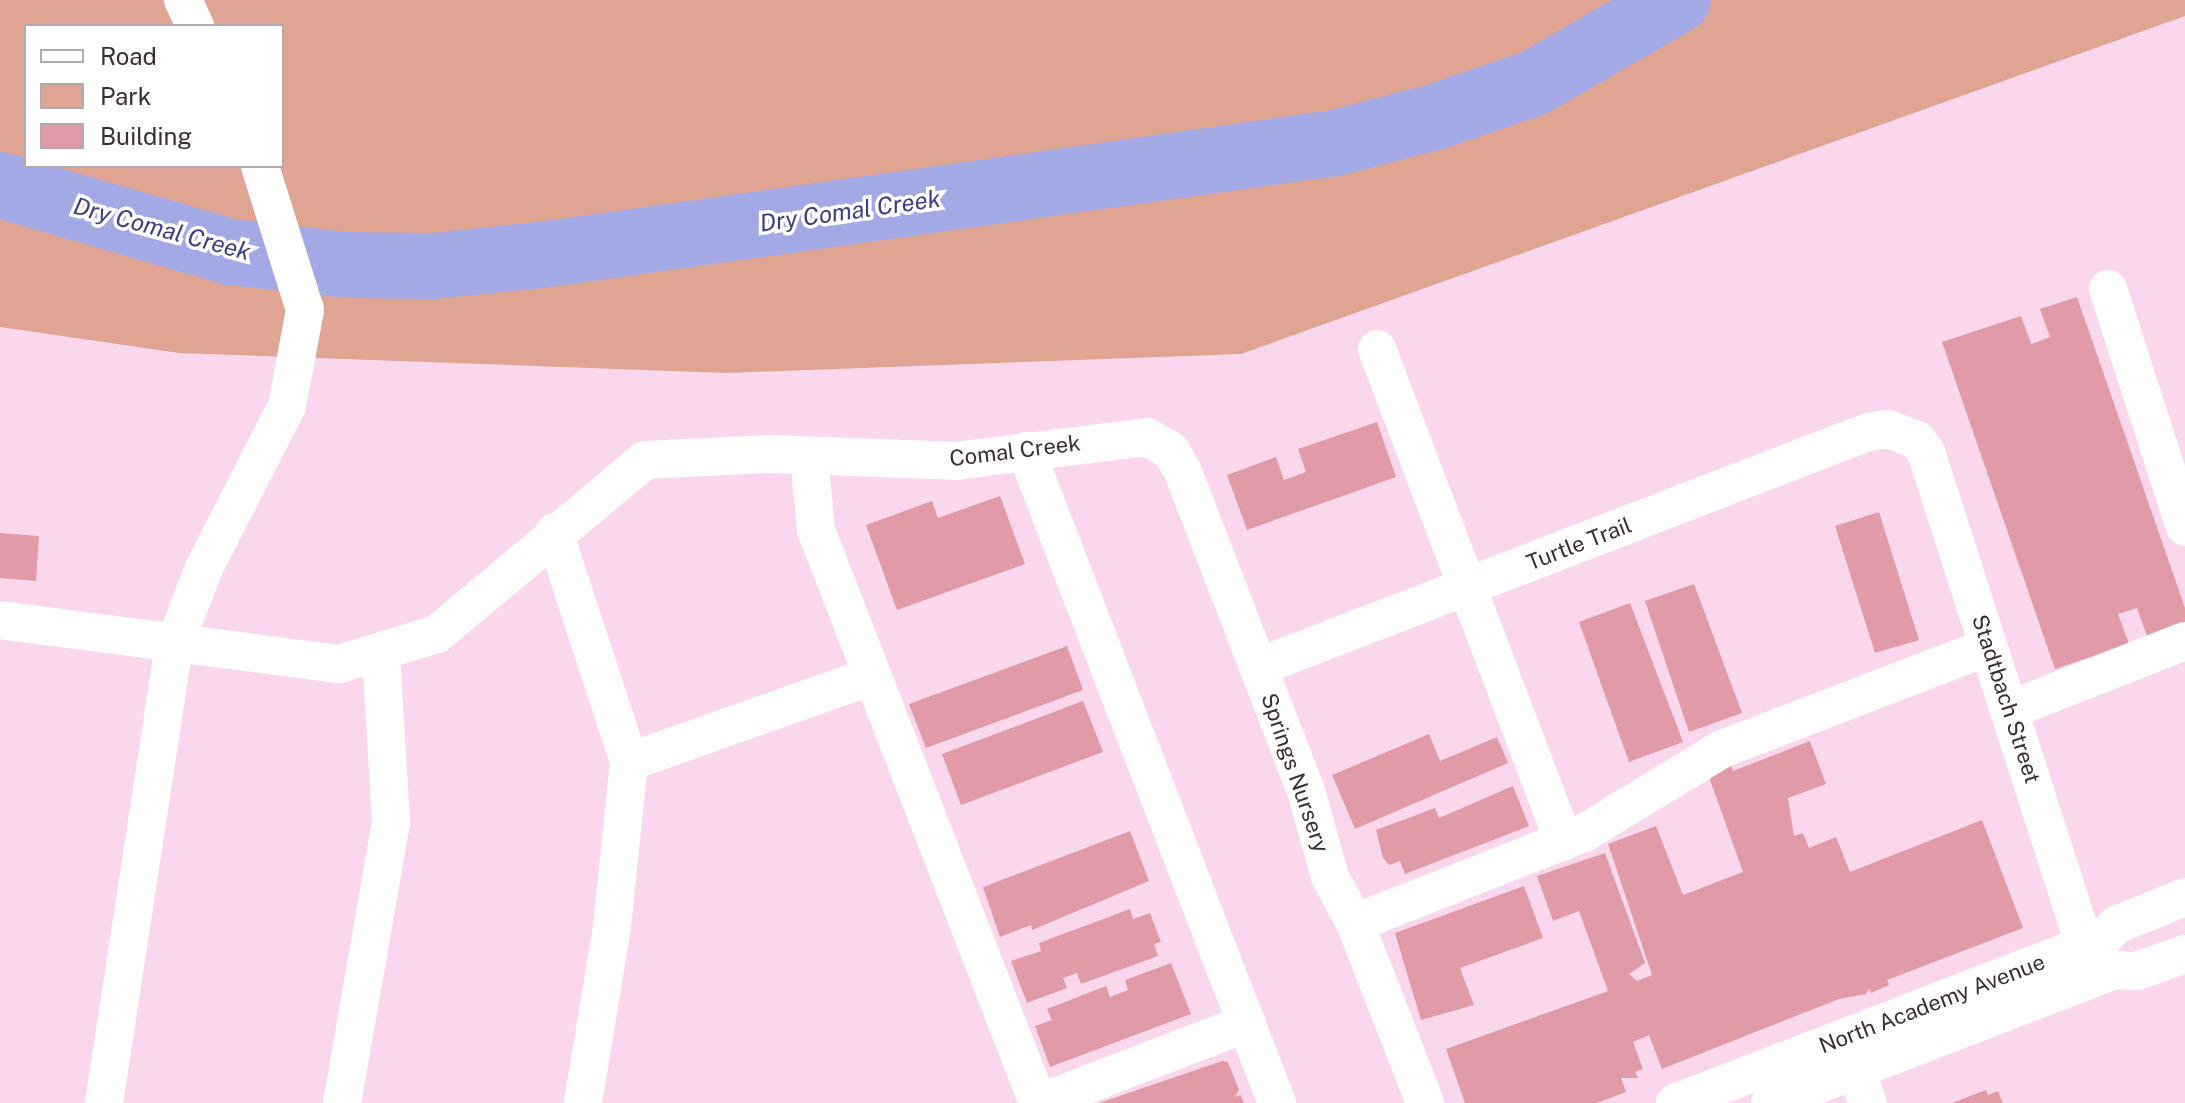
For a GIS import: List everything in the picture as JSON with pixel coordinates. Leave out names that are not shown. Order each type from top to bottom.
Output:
[{"type":"street","points":[[183,0],[194,24]]},
{"type":"street","points":[[104,1103],[174,646],[204,568],[287,406],[305,310],[261,168]]},
{"type":"street","points":[[2108,289],[2185,527]]},
{"type":"street","points":[[1377,349],[1564,842]]},
{"type":"street","name":"Turtle Trail","points":[[1258,667],[1877,429],[1901,434]]},
{"type":"street","name":"Stadtbach Street","points":[[1901,434],[1917,440],[1926,452],[2090,961]]},
{"type":"street","name":"Comal Creek","points":[[0,620],[174,646],[339,664],[437,634],[554,532],[645,460],[768,454],[955,461],[1128,436],[1164,444]]},
{"type":"street","name":"Springs Nursery","points":[[1164,444],[1183,472],[1307,794],[1330,877],[1355,923],[1425,1103]]},
{"type":"street","points":[[1026,451],[1277,1103]]},
{"type":"street","points":[[809,456],[812,521],[1038,1103],[1247,1023]]},
{"type":"street","points":[[554,532],[629,762],[612,927],[583,1103]]},
{"type":"street","points":[[2009,710],[2185,641]]},
{"type":"street","points":[[1355,923],[1564,842],[1622,813],[1676,773],[1722,749],[1988,647]]},
{"type":"street","points":[[342,1103],[391,821],[381,651]]},
{"type":"street","points":[[629,762],[872,676]]},
{"type":"street","name":"North Academy Avenue","points":[[2090,961],[2116,925],[2185,897]]},
{"type":"street","name":"North Academy Avenue","points":[[1770,1103],[1855,1071],[2090,961],[2185,954]]},
{"type":"street","name":"North Academy Avenue","points":[[1675,1103],[1855,1071]]},
{"type":"green space","points":[[0,0],[2185,0],[2185,16],[1241,354],[725,373],[179,353],[0,327]]},
{"type":"building","points":[[2077,297],[2185,608],[2185,623],[2147,636],[2137,608],[2118,614],[2129,644],[2055,669],[1942,342],[2021,316],[2031,344],[2050,337],[2040,309]]},
{"type":"building","points":[[1377,422],[1396,477],[1247,530],[1227,475],[1276,457],[1284,480],[1306,472],[1298,449]]},
{"type":"building","points":[[1000,496],[1025,564],[897,610],[866,525],[932,501],[938,518]]},
{"type":"building","points":[[1879,512],[1919,640],[1875,653],[1835,526]]},
{"type":"building","points":[[0,533],[39,536],[36,581],[0,578]]},
{"type":"building","points":[[1694,584],[1742,713],[1689,732],[1645,601]]},
{"type":"building","points":[[1630,603],[1683,742],[1629,762],[1579,622]]},
{"type":"building","points":[[1067,646],[1083,690],[926,748],[909,704]]},
{"type":"building","points":[[1083,701],[1103,752],[961,805],[942,754]]},
{"type":"building","points":[[1429,734],[1440,761],[1497,737],[1508,763],[1355,829],[1332,775]]},
{"type":"building","points":[[1810,741],[1826,784],[1788,798],[1794,836],[1803,833],[1809,848],[1836,837],[1850,872],[1982,820],[2023,928],[1887,980],[1889,985],[1871,993],[1869,988],[1866,994],[1839,999],[1662,1069],[1649,1035],[1633,1042],[1643,1069],[1635,1072],[1638,1078],[1621,1078],[1626,1092],[1597,1103],[1465,1103],[1446,1049],[1608,991],[1579,911],[1553,921],[1537,876],[1605,853],[1645,963],[1629,974],[1637,981],[1652,975],[1608,844],[1656,826],[1683,895],[1743,872],[1708,774],[1731,765],[1733,771]]},
{"type":"building","points":[[1513,786],[1529,826],[1405,874],[1400,861],[1389,865],[1383,858],[1376,830],[1435,808],[1439,818]]},
{"type":"building","points":[[1130,831],[1149,881],[1032,930],[1031,925],[1000,937],[983,887]]},
{"type":"building","points":[[1524,886],[1543,938],[1460,968],[1474,1005],[1421,1020],[1395,933]]},
{"type":"building","points":[[1130,909],[1133,919],[1150,913],[1161,942],[1154,944],[1158,956],[1081,984],[1077,973],[1063,978],[1067,988],[1027,1003],[1011,961],[1041,951],[1039,943]]},
{"type":"building","points":[[1171,963],[1191,1014],[1050,1067],[1035,1026],[1052,1020],[1047,1009],[1106,986],[1110,997],[1128,990],[1125,980]]},
{"type":"building","points":[[1222,1061],[1228,1062],[1239,1090],[1235,1097],[1241,1095],[1244,1103],[1099,1103]]},
{"type":"building","points":[[1986,1090],[1988,1095],[1998,1091],[2003,1103],[1952,1103]]},
{"type":"waterway","name":"Dry Comal Creek","points":[[0,185],[231,252],[347,265],[432,266],[541,255],[1335,143],[1438,116],[1534,83],[1678,0]]}]
